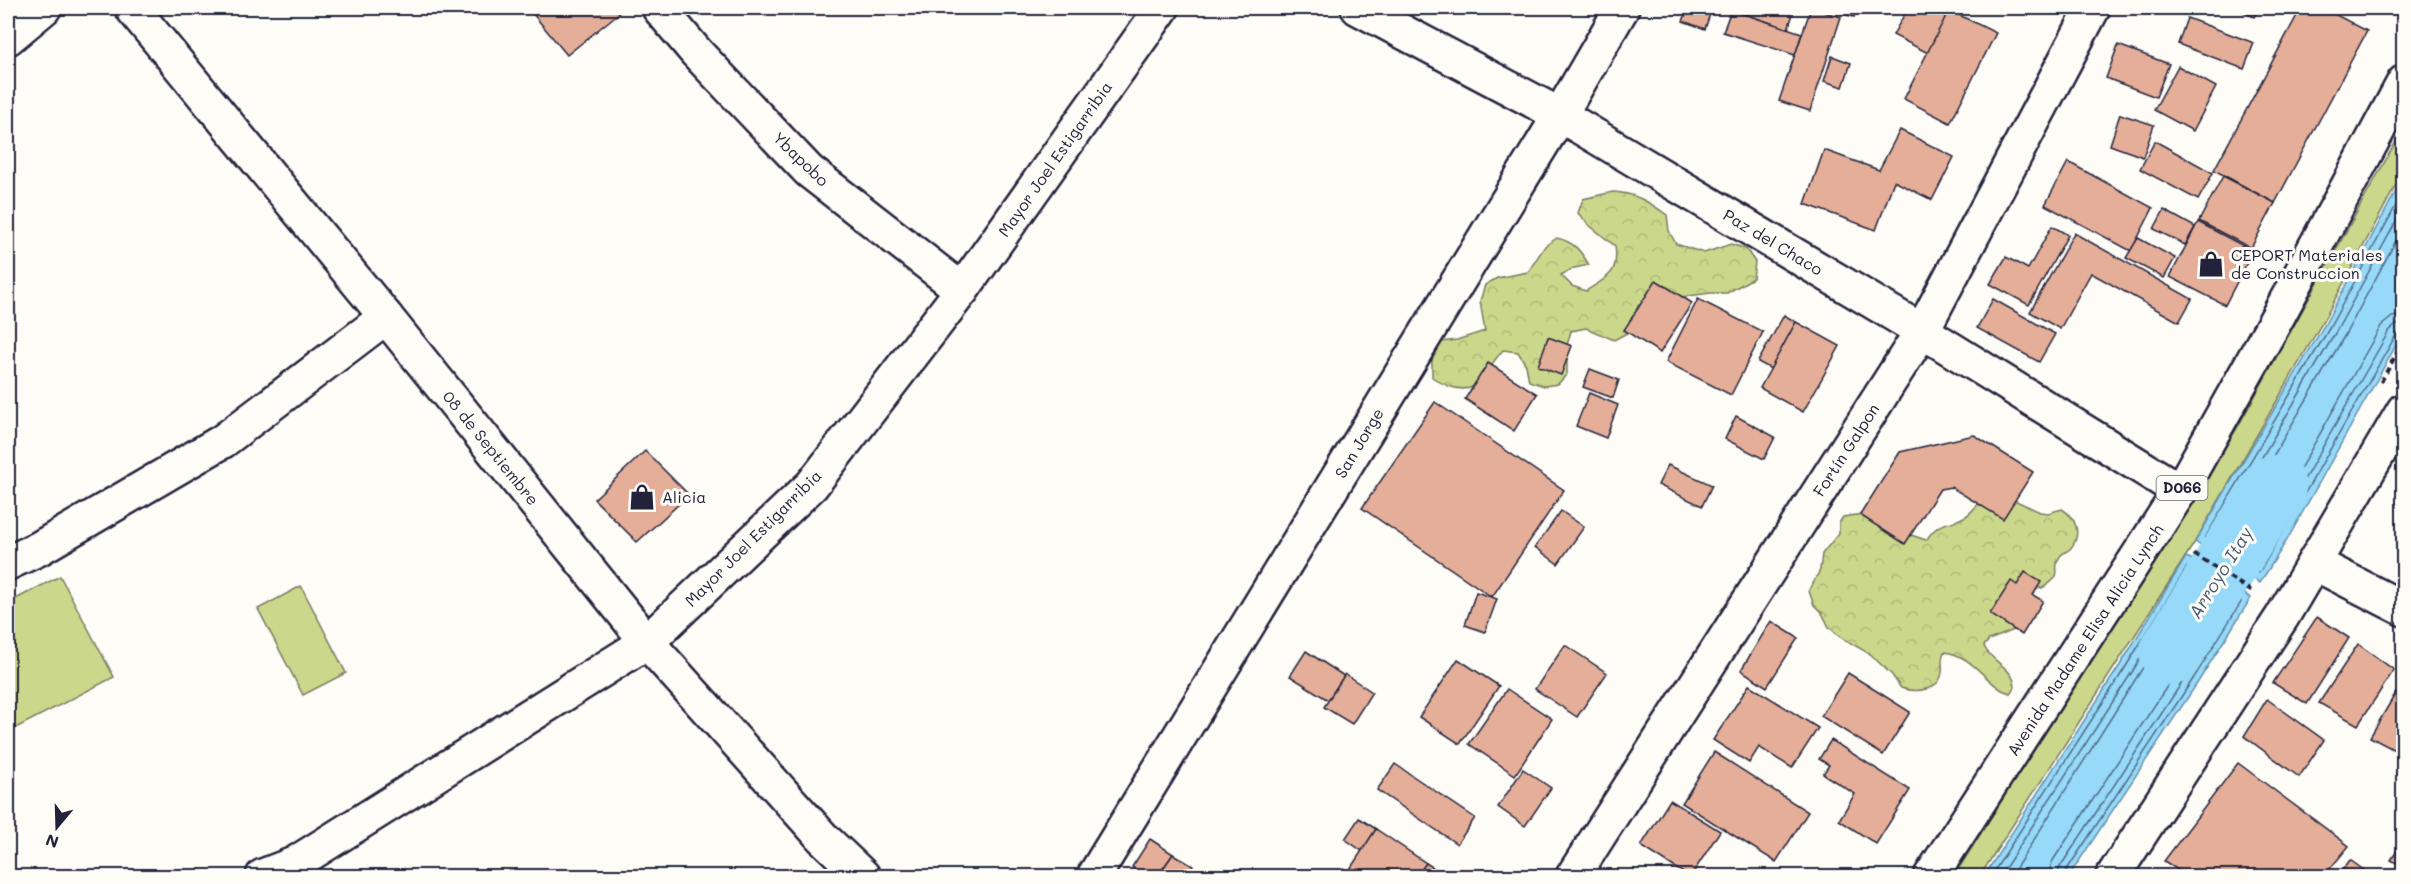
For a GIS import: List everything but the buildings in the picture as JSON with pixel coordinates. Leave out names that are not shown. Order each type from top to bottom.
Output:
[{"type":"main road","points":[[8,38],[44,8]]},
{"type":"main road","name":"08 de Septiembre","points":[[132,8],[386,317],[647,642],[823,838],[863,876]]},
{"type":"main road","name":"Ybapobo","points":[[659,8],[696,52],[809,171],[962,290]]},
{"type":"main road","name":"Mayor Joel Estigarribia","points":[[263,876],[297,870],[647,642],[812,485],[962,290],[1162,8]]},
{"type":"main road","name":"Paz del Chaco","points":[[1358,8],[1560,115],[1922,331],[2180,491]]},
{"type":"main road","name":"San Jorge","points":[[1094,876],[1560,115],[1622,8]]},
{"type":"main road","name":"Fortín Galpon","points":[[1573,876],[1922,331],[2093,8]]},
{"type":"main road","name":"Avenida Madame Elisa Alicia Lynch","points":[[1931,876],[2180,491],[2278,316],[2403,82]]},
{"type":"main road","points":[[8,563],[38,549],[223,441],[386,317]]},
{"type":"main road","points":[[2113,876],[2282,617],[2403,410]]},
{"type":"main road","points":[[2314,563],[2403,609]]},
{"type":"path","points":[[2193,554],[2252,591]]},
{"type":"green space","points":[[2403,129],[2403,172],[2325,318],[2193,545],[1980,876],[1954,876],[2236,430]]},
{"type":"green space","points":[[1613,192],[1642,199],[1667,215],[1669,231],[1676,244],[1704,253],[1731,244],[1746,249],[1755,262],[1753,278],[1727,293],[1665,299],[1650,297],[1638,305],[1627,333],[1614,340],[1586,328],[1571,331],[1567,345],[1567,374],[1558,384],[1544,386],[1529,381],[1526,365],[1518,352],[1503,350],[1493,363],[1487,377],[1473,387],[1459,389],[1445,385],[1432,377],[1432,354],[1441,342],[1457,340],[1485,331],[1480,301],[1485,285],[1497,278],[1528,272],[1545,246],[1557,238],[1576,247],[1589,265],[1574,268],[1561,275],[1572,286],[1586,291],[1610,274],[1615,263],[1615,246],[1578,213],[1583,199]]},
{"type":"green space","points":[[1999,493],[2040,512],[2048,513],[2062,509],[2071,517],[2077,533],[2074,544],[2062,554],[2057,562],[2054,579],[2042,588],[2035,587],[2017,629],[1989,640],[1984,646],[1987,652],[2011,675],[2015,687],[2010,693],[2002,690],[1961,657],[1944,652],[1942,672],[1937,683],[1920,690],[1901,688],[1892,675],[1870,654],[1840,637],[1829,627],[1822,613],[1814,605],[1809,591],[1820,570],[1822,554],[1839,533],[1839,523],[1843,517],[1863,514],[1899,525],[1911,535],[1926,540],[1936,528],[1969,514],[1985,495]]},
{"type":"green space","points":[[60,576],[114,677],[8,732],[8,603]]},
{"type":"green space","points":[[301,586],[346,673],[303,695],[258,609]]},
{"type":"water","points":[[2403,178],[2403,333],[2287,540],[2260,583],[2205,548],[2196,563],[2251,598],[2069,876],[1984,876],[2120,665],[2186,557],[2196,561],[2204,548],[2195,542],[2325,324]]},
{"type":"waterway","name":"Arroyo Itay","points":[[2171,653],[2274,487]]},
{"type":"place","name":"CEPORT Materiales de Construccion","points":[[2211,264]]},
{"type":"place","name":"Alicia","points":[[642,497]]}]
